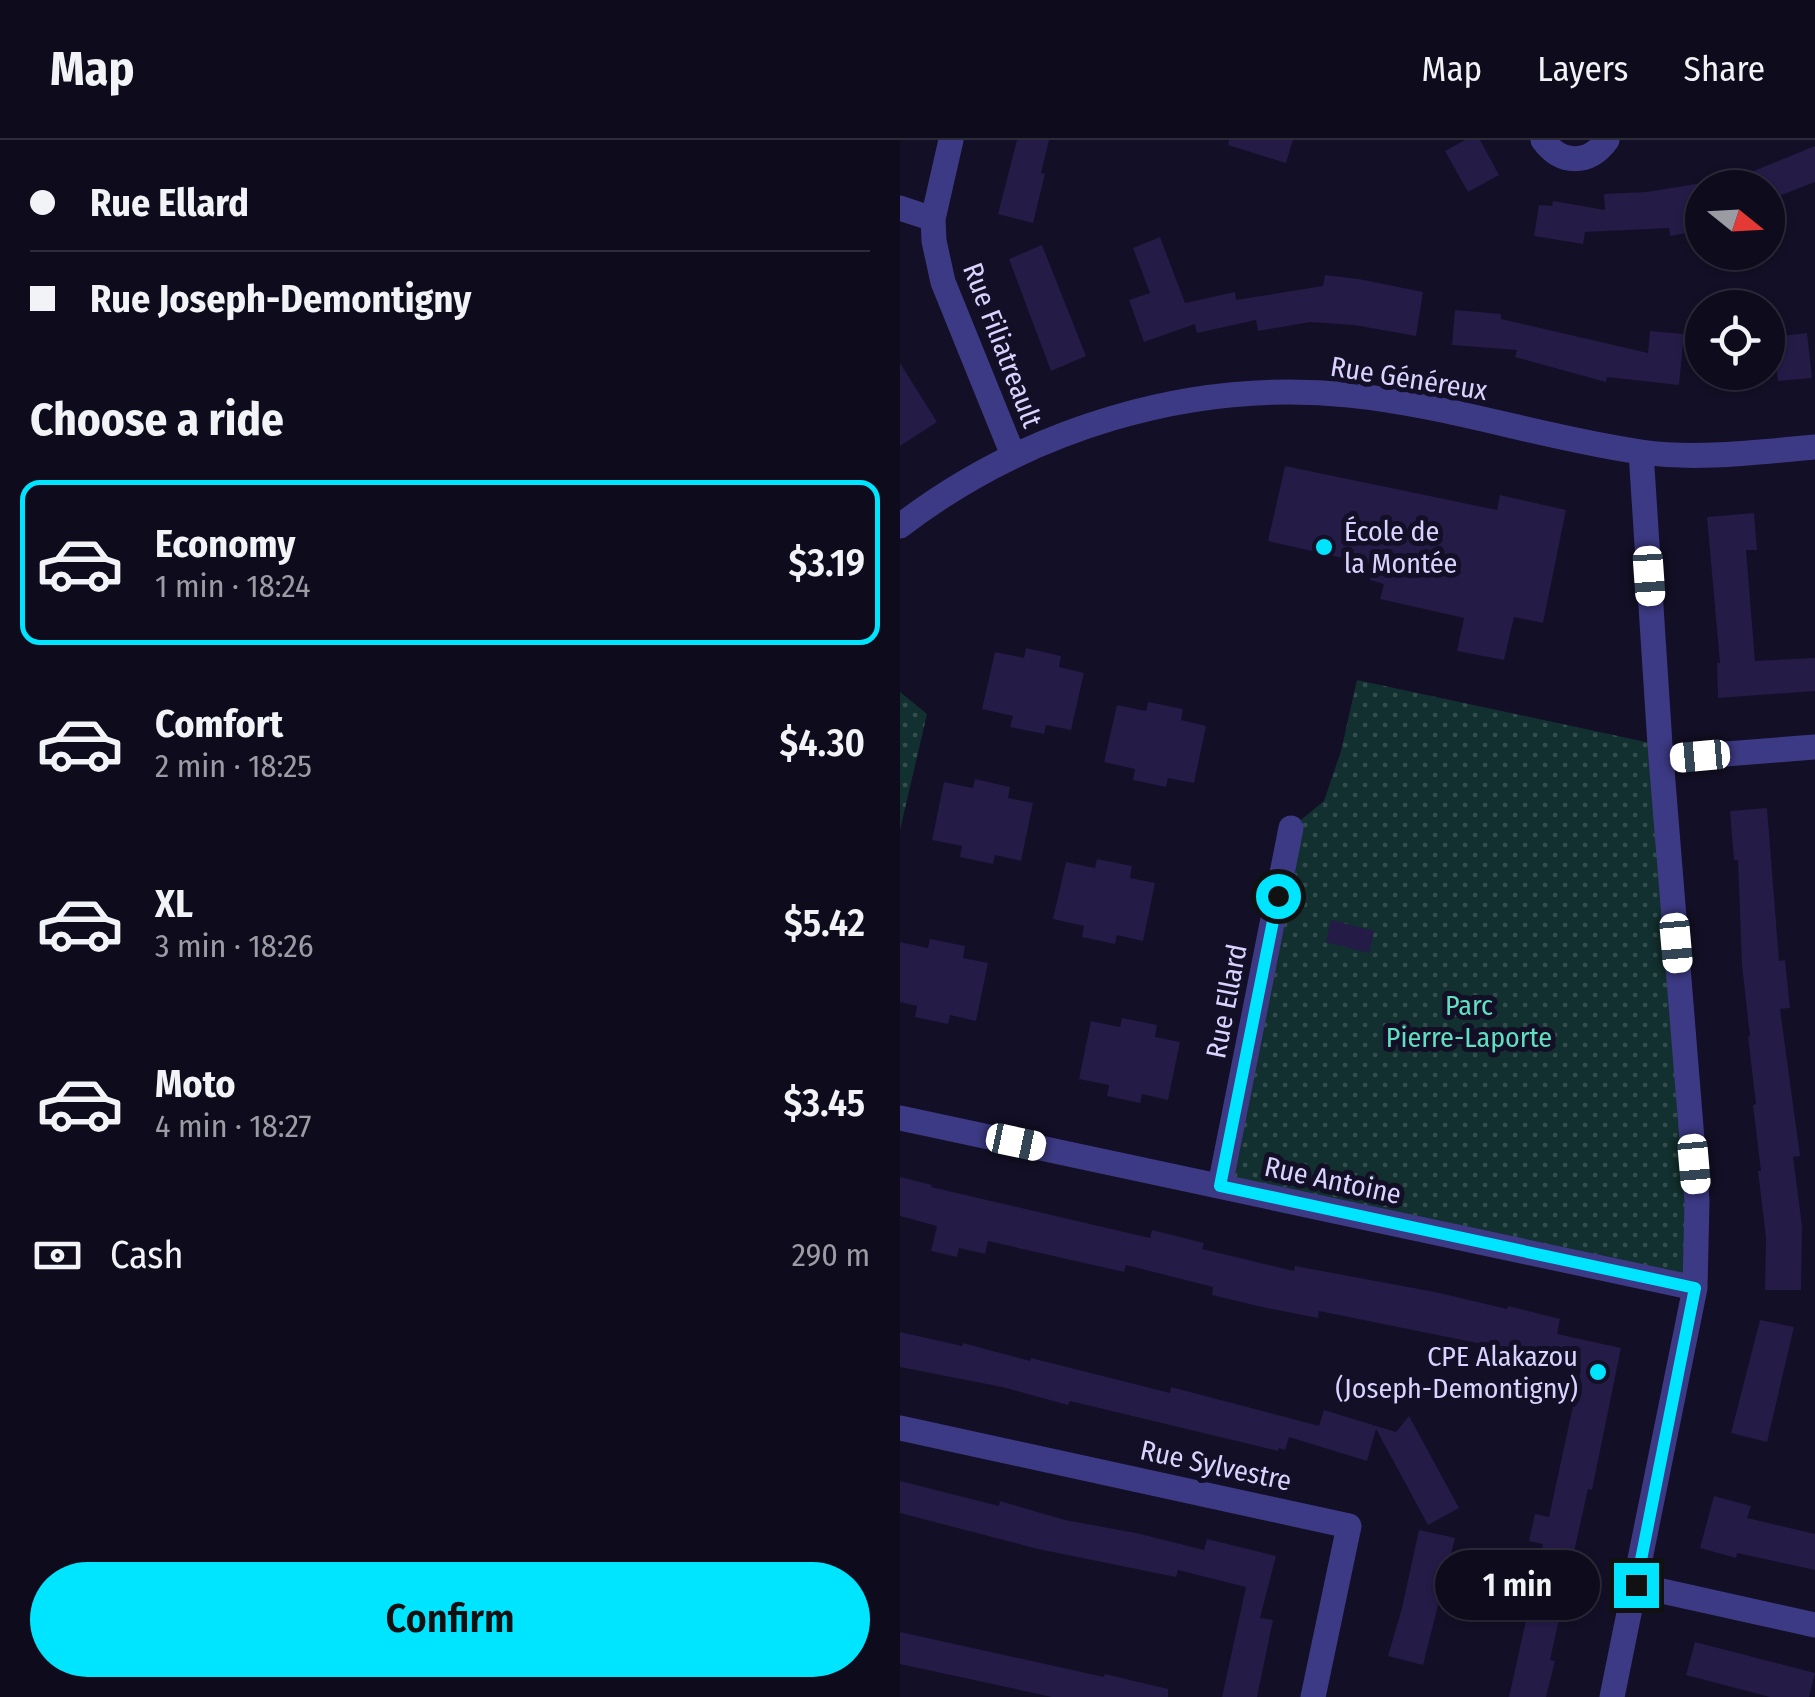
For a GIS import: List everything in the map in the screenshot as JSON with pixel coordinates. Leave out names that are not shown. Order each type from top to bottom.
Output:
[{"type":"street","name":"Rue Filiatreault","points":[[951,140],[933,219],[934,241],[943,282],[1013,455]]},
{"type":"street","points":[[1543,140],[1552,151],[1573,160],[1592,155],[1607,140]]},
{"type":"street","points":[[900,208],[933,219]]},
{"type":"street","name":"Rue Généreux","points":[[900,526],[1013,455],[1094,424],[1164,404],[1218,397],[1348,395],[1641,452],[1714,455],[1815,447]]},
{"type":"street","points":[[1612,1697],[1695,1288],[1697,1201],[1641,452]]},
{"type":"street","points":[[1662,760],[1815,747]]},
{"type":"street","name":"Rue Ellard","points":[[1220,1186],[1291,828]]},
{"type":"street","name":"Rue Antoine","points":[[900,1118],[1695,1288]]},
{"type":"street","name":"Rue Sylvestre","points":[[900,1428],[1349,1526],[1313,1697]]},
{"type":"street","points":[[1636,1585],[1815,1625]]},
{"type":"green space","name":"Parc Pierre-Laporte","points":[[1357,680],[1660,745],[1695,1288],[1220,1186],[1291,828],[1324,801],[1341,751]]},
{"type":"green space","points":[[900,692],[927,714],[900,830]]},
{"type":"building","points":[[1017,140],[1049,140],[1033,223],[998,214]]},
{"type":"building","points":[[1229,140],[1293,140],[1286,163],[1228,145]]},
{"type":"building","points":[[1465,140],[1480,140],[1499,175],[1468,192],[1445,151]]},
{"type":"building","points":[[1815,146],[1815,182],[1785,193],[1785,170],[1756,170]]},
{"type":"building","points":[[1685,186],[1685,233],[1670,236],[1669,228],[1585,232],[1583,244],[1534,236],[1539,205],[1552,206],[1553,201],[1605,210],[1604,194]]},
{"type":"building","points":[[1160,237],[1185,303],[1235,292],[1236,300],[1323,286],[1325,275],[1359,279],[1423,292],[1416,336],[1310,322],[1258,331],[1256,320],[1197,333],[1195,324],[1144,342],[1129,300],[1150,293],[1133,248]]},
{"type":"building","points":[[1042,245],[1086,356],[1051,371],[1009,259]]},
{"type":"building","points":[[1455,310],[1501,314],[1501,319],[1648,353],[1650,331],[1684,334],[1679,385],[1607,377],[1606,382],[1515,357],[1517,350],[1452,345]]},
{"type":"building","points":[[1807,333],[1812,378],[1785,380],[1785,336]]},
{"type":"building","points":[[900,363],[937,422],[900,446]]},
{"type":"building","points":[[1285,466],[1497,510],[1500,495],[1566,510],[1543,623],[1514,617],[1504,660],[1457,651],[1464,618],[1380,599],[1384,584],[1370,580],[1373,565],[1268,541]]},
{"type":"building","points":[[1754,513],[1757,550],[1746,550],[1755,661],[1815,658],[1815,691],[1718,698],[1720,663],[1707,517]]},
{"type":"building","points":[[1026,648],[1061,656],[1059,667],[1084,673],[1071,730],[1046,725],[1044,734],[1010,727],[1013,716],[982,709],[995,652],[1024,658]]},
{"type":"building","points":[[1148,702],[1183,709],[1181,720],[1206,726],[1194,783],[1168,778],[1166,787],[1133,780],[1135,769],[1104,762],[1117,705],[1146,711]]},
{"type":"building","points":[[975,779],[1010,787],[1008,798],[1033,803],[1021,861],[995,855],[993,864],[960,857],[962,846],[932,840],[944,782],[973,788]]},
{"type":"building","points":[[1767,808],[1779,961],[1785,960],[1790,1008],[1780,1009],[1800,1156],[1793,1157],[1802,1226],[1801,1290],[1765,1290],[1766,1238],[1742,965],[1738,860],[1734,860],[1730,811]]},
{"type":"building","points":[[1097,859],[1132,866],[1130,878],[1155,883],[1143,941],[1117,935],[1115,944],[1082,937],[1084,926],[1053,919],[1066,862],[1095,868]]},
{"type":"building","points":[[1331,920],[1374,931],[1369,953],[1326,942]]},
{"type":"building","points":[[930,939],[965,946],[963,958],[988,963],[976,1021],[950,1015],[948,1024],[915,1017],[917,1006],[900,1002],[900,942],[928,948]]},
{"type":"building","points":[[1122,1018],[1157,1025],[1155,1037],[1180,1042],[1168,1100],[1142,1094],[1140,1103],[1107,1096],[1109,1085],[1079,1079],[1091,1021],[1120,1027]]},
{"type":"building","points":[[900,1177],[1150,1238],[1152,1230],[1204,1243],[1202,1249],[1294,1271],[1295,1266],[1507,1309],[1508,1306],[1560,1319],[1557,1334],[1621,1348],[1592,1490],[1588,1489],[1550,1660],[1555,1661],[1546,1697],[1509,1697],[1543,1544],[1529,1541],[1535,1514],[1549,1517],[1581,1369],[1319,1311],[1318,1318],[1262,1307],[1212,1295],[1213,1287],[1126,1265],[1124,1272],[988,1241],[985,1254],[959,1248],[957,1257],[931,1251],[937,1226],[900,1216]]},
{"type":"building","points":[[1760,1320],[1794,1327],[1767,1442],[1731,1433]]},
{"type":"building","points":[[900,1332],[1030,1361],[1031,1358],[1170,1393],[1171,1387],[1319,1426],[1324,1410],[1396,1432],[1409,1416],[1459,1508],[1428,1525],[1376,1429],[1367,1461],[1289,1437],[1285,1450],[1278,1451],[1070,1401],[1068,1405],[900,1367]]},
{"type":"building","points":[[900,1481],[1204,1550],[1207,1539],[1276,1556],[1260,1618],[1273,1620],[1257,1697],[1222,1697],[1246,1587],[1178,1570],[1176,1577],[1038,1549],[900,1513]]},
{"type":"building","points":[[1714,1496],[1751,1506],[1747,1518],[1815,1534],[1815,1570],[1737,1553],[1736,1558],[1700,1548]]},
{"type":"building","points":[[1419,1530],[1455,1538],[1423,1665],[1388,1656]]},
{"type":"building","points":[[900,1632],[1168,1689],[1168,1697],[1052,1697],[900,1664]]},
{"type":"building","points":[[1695,1642],[1815,1673],[1809,1697],[1770,1697],[1686,1675]]},
{"type":"place","name":"École de la Montée","points":[[1324,547]]},
{"type":"place","name":"CPE Alakazou (Joseph-Demontigny)","points":[[1598,1372]]},
{"type":"route","points":[[1278,896],[1220,1186],[1695,1288],[1636,1585]]}]
